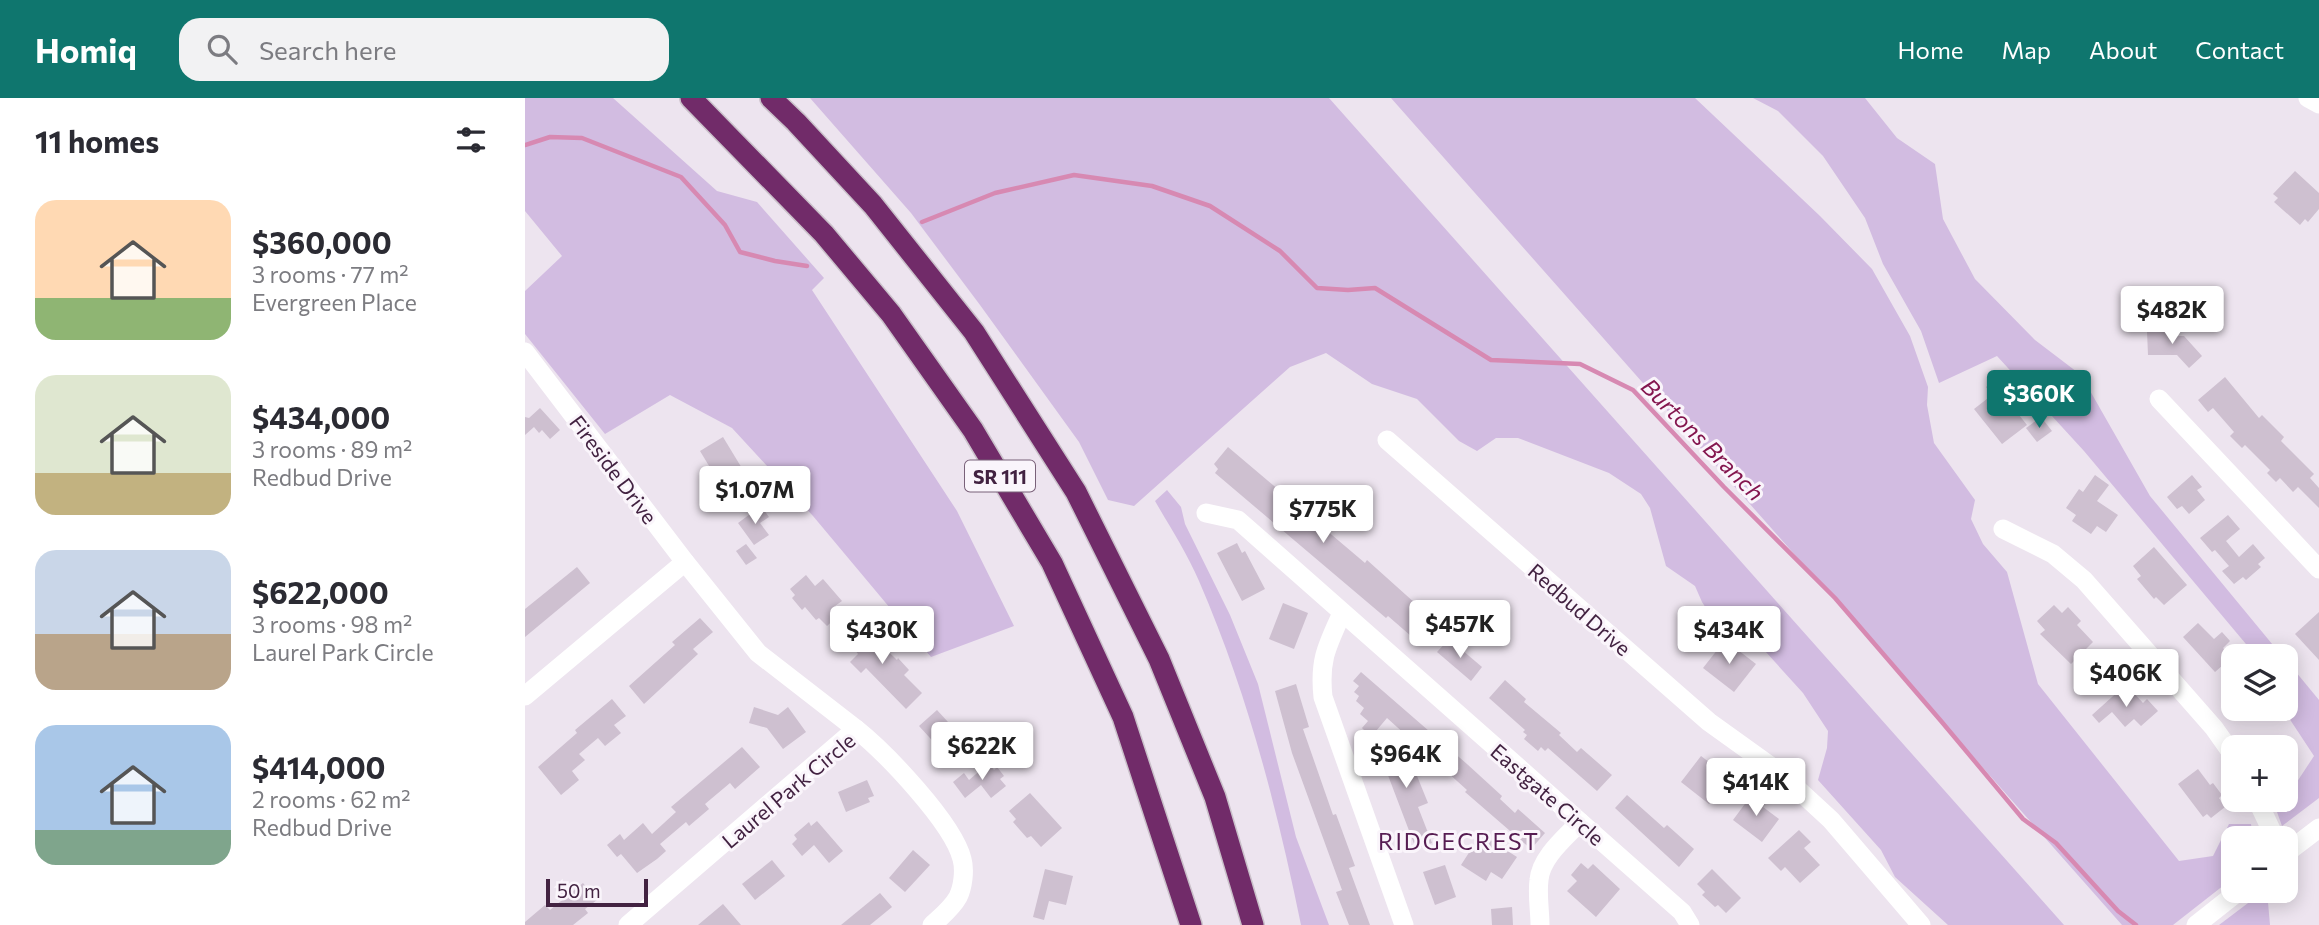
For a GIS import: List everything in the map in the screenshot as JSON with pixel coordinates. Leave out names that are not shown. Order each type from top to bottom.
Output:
[{"type":"highway","name":"SR 111","points":[[691,98],[824,234],[891,314],[973,430],[1052,563],[1123,717],[1191,925]]},
{"type":"highway","name":"SR 111","points":[[771,98],[796,121],[873,205],[974,332],[1076,492],[1159,659],[1215,797],[1254,925]]},
{"type":"street","points":[[2308,98],[2319,104]]},
{"type":"street","name":"Fireside Drive","points":[[525,353],[758,653],[856,729]]},
{"type":"street","points":[[2159,398],[2319,569]]},
{"type":"street","name":"Redbud Drive","points":[[1387,440],[1709,722],[1780,773],[1831,820],[1921,925]]},
{"type":"street","name":"Eastgate Circle","points":[[1206,513],[1238,520],[1682,912],[1690,925]]},
{"type":"street","points":[[2003,528],[2053,554],[2084,580],[2221,738]]},
{"type":"street","points":[[525,696],[685,562]]},
{"type":"street","points":[[1342,613],[1324,651],[1321,676],[1323,697],[1404,925]]},
{"type":"street","name":"Laurel Park Circle","points":[[628,925],[856,729],[906,778],[954,838],[963,860],[963,877],[958,897],[932,925]]},
{"type":"street","points":[[1540,925],[1539,878],[1545,863],[1557,846],[1580,822]]},
{"type":"street","points":[[2298,844],[2319,828]]},
{"type":"street","points":[[2196,925],[2224,903]]},
{"type":"shaded area","points":[[525,98],[613,98],[717,191],[757,202],[824,278],[812,290],[957,511],[1014,626],[931,657],[813,516],[732,428],[670,395],[605,434],[525,334],[525,291],[562,256],[525,211]]},
{"type":"shaded area","points":[[810,98],[1329,98],[2064,925],[1948,925],[1895,877],[1881,850],[1818,780],[1827,748],[1828,731],[1803,693],[1755,640],[1713,619],[1695,586],[1666,566],[1650,508],[1641,494],[1609,473],[1518,438],[1496,438],[1477,451],[1459,441],[1417,399],[1372,384],[1326,353],[1290,367],[1134,506],[1108,500],[1079,442],[980,305],[911,213]]},
{"type":"shaded area","points":[[1391,98],[1695,98],[1872,269],[1910,336],[1928,387],[1927,405],[1934,443],[1975,500],[1971,519],[1983,544],[2007,572],[2038,684],[2179,861],[2213,856],[2221,840],[2221,887],[2173,925],[2122,925]]},
{"type":"shaded area","points":[[1753,98],[1865,98],[1897,138],[1935,164],[1943,219],[1975,279],[2035,340],[2081,375],[2150,496],[2272,644],[2246,644],[2084,451],[1997,356],[1939,383],[1921,331],[1883,264],[1865,218],[1823,156],[1778,111]]},
{"type":"shaded area","points":[[1167,490],[1181,507],[1185,524],[1230,615],[1258,684],[1296,837],[1329,925],[1301,925],[1271,794],[1232,665],[1194,571],[1155,501]]},
{"type":"shaded area","points":[[2298,675],[2319,700],[2319,798],[2282,826],[2277,812],[2298,812],[2298,780],[2314,756],[2291,721],[2298,721]]},
{"type":"shaded area","points":[[2229,824],[2251,826],[2228,826]]},
{"type":"shaded area","points":[[2248,903],[2268,903],[2270,925],[2219,925]]},
{"type":"building","points":[[2295,171],[2319,193],[2319,209],[2308,222],[2305,219],[2300,225],[2274,202],[2278,198],[2273,194]]},
{"type":"building","points":[[2147,331],[2175,331],[2175,336],[2184,336],[2202,356],[2189,368],[2177,355],[2148,355]]},
{"type":"building","points":[[2002,374],[2017,392],[2007,400],[2027,425],[2002,444],[1974,409],[1992,395],[1986,387]]},
{"type":"building","points":[[2225,377],[2259,418],[2262,415],[2284,437],[2281,441],[2314,474],[2310,478],[2319,488],[2319,508],[2298,487],[2293,492],[2280,478],[2276,482],[2267,473],[2270,470],[2245,445],[2242,448],[2230,436],[2234,432],[2213,408],[2208,412],[2198,400]]},
{"type":"building","points":[[540,408],[560,430],[550,439],[542,430],[539,433],[534,427],[525,435],[525,417],[529,418]]},
{"type":"building","points":[[2041,417],[2052,431],[2037,442],[2026,428]]},
{"type":"building","points":[[723,437],[743,470],[720,484],[700,451]]},
{"type":"building","points":[[1228,447],[1365,563],[1367,560],[1435,621],[1420,638],[1414,632],[1411,636],[1388,616],[1386,618],[1215,473],[1218,469],[1214,464]]},
{"type":"building","points":[[2095,475],[2109,485],[2097,501],[2118,515],[2106,532],[2097,526],[2091,534],[2072,521],[2076,515],[2066,508],[2079,489],[2083,492]]},
{"type":"building","points":[[2192,475],[2202,487],[2197,490],[2205,500],[2189,514],[2182,506],[2177,509],[2167,497]]},
{"type":"building","points":[[761,506],[769,517],[760,523],[769,535],[754,545],[738,523]]},
{"type":"building","points":[[2228,515],[2240,529],[2226,541],[2239,557],[2253,544],[2265,558],[2258,564],[2261,567],[2246,580],[2243,577],[2234,584],[2222,571],[2229,566],[2200,538]]},
{"type":"building","points":[[1237,543],[1242,553],[1245,551],[1265,589],[1242,601],[1217,553]]},
{"type":"building","points":[[746,544],[757,558],[746,565],[736,551]]},
{"type":"building","points":[[2154,547],[2187,585],[2164,605],[2156,597],[2154,599],[2137,579],[2141,576],[2133,566]]},
{"type":"building","points":[[577,567],[590,583],[525,637],[525,609]]},
{"type":"building","points":[[806,575],[815,586],[823,579],[842,601],[835,606],[841,613],[827,626],[819,618],[816,620],[805,607],[802,610],[792,598],[795,595],[790,589]]},
{"type":"building","points":[[1283,603],[1308,613],[1294,649],[1269,639]]},
{"type":"building","points":[[2054,605],[2062,613],[2068,607],[2081,621],[2077,625],[2093,642],[2071,664],[2040,634],[2045,630],[2037,621]]},
{"type":"building","points":[[2319,612],[2319,660],[2295,634]]},
{"type":"building","points":[[700,618],[713,632],[693,649],[698,654],[644,704],[629,686],[675,645],[672,642]]},
{"type":"building","points":[[2198,623],[2214,639],[2222,632],[2230,641],[2221,644],[2221,667],[2215,672],[2183,637]]},
{"type":"building","points":[[860,624],[909,670],[904,675],[922,693],[906,709],[866,668],[861,673],[850,662],[858,654],[846,638]]},
{"type":"building","points":[[1449,639],[1482,667],[1471,681],[1437,652]]},
{"type":"building","points":[[1725,640],[1756,664],[1734,692],[1703,668]]},
{"type":"building","points":[[1361,672],[1502,796],[1500,799],[1515,813],[1518,809],[1545,833],[1531,849],[1465,792],[1467,790],[1387,718],[1371,737],[1362,728],[1368,721],[1360,714],[1364,708],[1356,701],[1359,696],[1354,692],[1359,686],[1353,681]]},
{"type":"building","points":[[1505,680],[1526,699],[1524,702],[1561,733],[1559,735],[1577,752],[1581,748],[1612,775],[1597,791],[1548,748],[1545,751],[1541,747],[1538,751],[1524,739],[1527,735],[1523,732],[1525,730],[1489,698]]},
{"type":"building","points":[[1296,684],[1309,727],[1303,729],[1333,815],[1336,814],[1355,866],[1349,868],[1370,925],[1349,925],[1336,892],[1342,890],[1292,753],[1275,691]]},
{"type":"building","points":[[2122,688],[2128,695],[2132,691],[2143,703],[2147,699],[2158,711],[2141,726],[2134,719],[2125,727],[2112,712],[2099,723],[2092,715]]},
{"type":"building","points":[[612,699],[626,716],[614,725],[621,733],[605,746],[598,738],[579,754],[585,760],[572,771],[579,780],[561,795],[538,767],[577,733],[575,730]]},
{"type":"building","points":[[754,707],[778,715],[788,707],[806,732],[783,749],[767,728],[749,723]]},
{"type":"building","points":[[937,710],[959,734],[956,737],[962,743],[949,755],[919,726]]},
{"type":"building","points":[[1402,739],[1428,803],[1418,807],[1432,843],[1416,849],[1378,749]]},
{"type":"building","points":[[742,747],[760,767],[735,789],[730,783],[705,804],[709,809],[689,826],[686,822],[660,844],[666,851],[657,859],[637,873],[621,854],[617,857],[607,845],[620,834],[624,840],[643,823],[652,834],[676,812],[671,807]]},
{"type":"building","points":[[1701,756],[1730,778],[1726,783],[1730,786],[1718,801],[1714,798],[1709,804],[1681,782]]},
{"type":"building","points":[[989,763],[994,770],[997,767],[1004,776],[1000,779],[1006,786],[991,798],[981,785],[965,798],[953,782],[964,773],[969,780]]},
{"type":"building","points":[[2198,769],[2210,785],[2213,783],[2221,794],[2221,810],[2211,818],[2207,814],[2203,817],[2178,784]]},
{"type":"building","points":[[867,780],[874,796],[868,798],[870,802],[846,812],[838,792]]},
{"type":"building","points":[[1030,793],[1062,828],[1041,847],[1031,836],[1027,838],[1013,822],[1016,819],[1009,811]]},
{"type":"building","points":[[1753,793],[1766,803],[1763,807],[1779,819],[1762,842],[1733,820]]},
{"type":"building","points":[[1627,795],[1664,828],[1667,825],[1694,849],[1679,867],[1615,808]]},
{"type":"building","points":[[817,821],[843,851],[829,863],[814,845],[802,856],[792,844],[797,839],[794,835],[809,822],[811,826]]},
{"type":"building","points":[[1799,830],[1811,842],[1804,848],[1820,865],[1800,883],[1785,867],[1781,871],[1768,858]]},
{"type":"building","points":[[1481,834],[1517,857],[1502,879],[1491,872],[1486,881],[1461,865]]},
{"type":"building","points":[[913,850],[930,865],[905,892],[889,878]]},
{"type":"building","points":[[772,860],[785,876],[755,900],[742,884]]},
{"type":"building","points":[[1581,863],[1588,869],[1593,864],[1620,889],[1596,917],[1567,891],[1577,881],[1571,875]]},
{"type":"building","points":[[1445,865],[1456,897],[1435,905],[1423,872]]},
{"type":"building","points":[[1045,869],[1073,876],[1066,905],[1049,901],[1044,920],[1033,917]]},
{"type":"building","points":[[1712,869],[1741,898],[1726,913],[1702,895],[1705,892],[1697,884]]},
{"type":"building","points":[[583,883],[597,900],[585,909],[588,913],[573,925],[525,925],[525,922],[545,905],[550,910]]},
{"type":"building","points":[[880,893],[892,907],[870,925],[841,925]]},
{"type":"building","points":[[723,904],[741,925],[698,925]]},
{"type":"building","points":[[1512,907],[1513,925],[1492,925],[1491,909]]},
{"type":"waterway","name":"Burtons Branch","points":[[525,145],[550,137],[582,138],[681,177],[725,225],[740,252],[807,266]]},
{"type":"waterway","name":"Burtons Branch","points":[[922,222],[995,193],[1074,175],[1152,186],[1210,206],[1280,251],[1317,288],[1375,288],[1491,360],[1580,364],[1633,390],[1724,487],[1835,598],[2023,819],[2056,843],[2118,911],[2136,925]]},
{"type":"district","name":"RIDGECREST","points":[[1459,841]]}]
